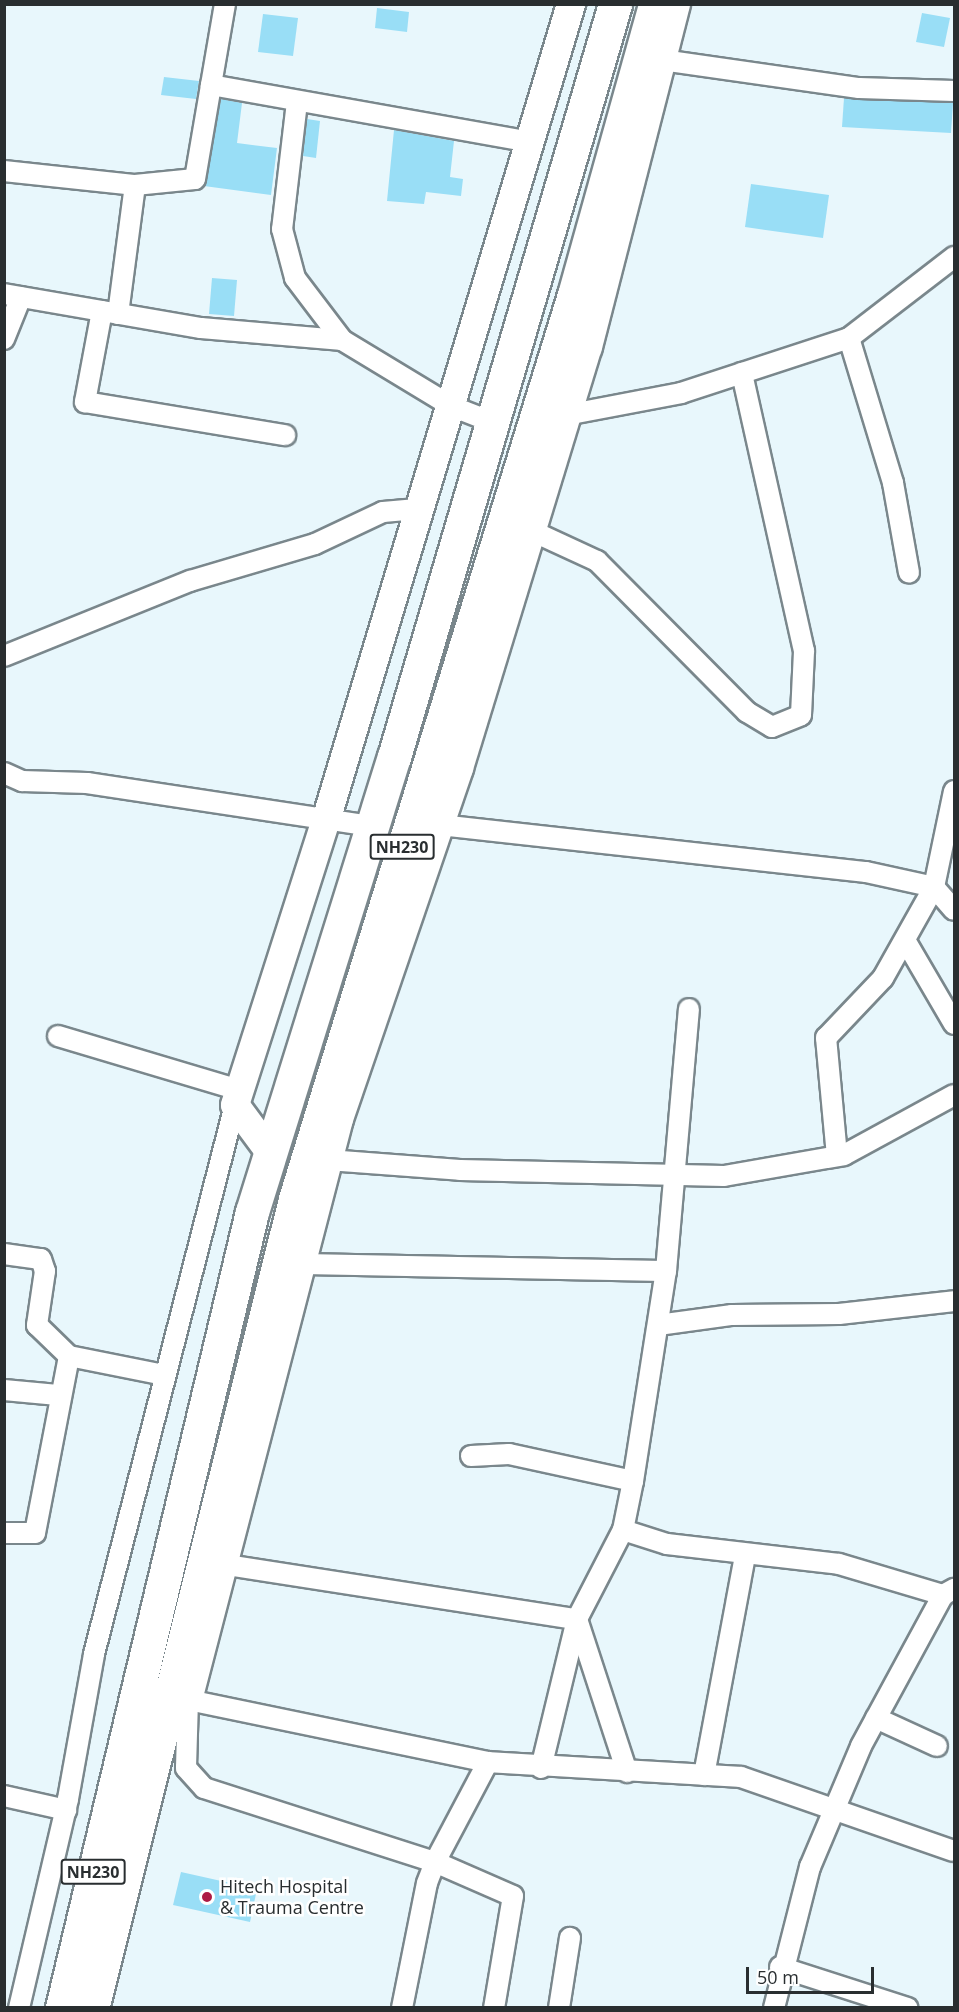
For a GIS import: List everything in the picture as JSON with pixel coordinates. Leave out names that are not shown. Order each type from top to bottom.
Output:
[{"type":"highway","name":"NH230","points":[[62,2007],[124,1737],[269,1151],[372,826],[615,4]]},
{"type":"highway","name":"NH230","points":[[92,2007],[155,1748],[178,1698],[328,1122],[533,473],[655,4]]},
{"type":"street","points":[[4,171],[135,184],[195,179],[225,4]]},
{"type":"street","points":[[19,2007],[66,1810],[94,1654],[237,1097],[327,817],[571,4]]},
{"type":"street","points":[[494,2007],[513,1896],[435,1862],[204,1788],[186,1768],[178,1698],[220,1564],[301,1264],[328,1160],[328,1122],[440,825],[530,530],[533,473],[566,415],[588,347],[676,4]]},
{"type":"street","points":[[662,60],[859,88],[954,91]]},
{"type":"street","points":[[211,85],[530,142]]},
{"type":"street","points":[[297,102],[282,229],[295,278],[342,340],[451,406],[492,422]]},
{"type":"street","points":[[135,184],[110,312],[85,402],[285,435]]},
{"type":"street","points":[[566,415],[681,393],[849,338],[954,257]]},
{"type":"street","points":[[4,339],[13,296],[201,328],[342,340]]},
{"type":"street","points":[[849,338],[893,483],[909,573]]},
{"type":"street","points":[[530,530],[597,561],[747,712],[772,727],[801,715],[804,651],[742,373]]},
{"type":"street","points":[[4,656],[190,580],[315,544],[383,513],[420,509]]},
{"type":"street","points":[[4,773],[22,781],[87,783],[327,817],[372,826]]},
{"type":"street","points":[[837,1156],[826,1038],[883,978],[934,887],[954,791]]},
{"type":"street","points":[[440,825],[866,872],[934,887],[954,910]]},
{"type":"street","points":[[905,939],[954,1024]]},
{"type":"street","points":[[541,1768],[577,1619],[622,1530],[633,1480],[666,1271],[689,1009]]},
{"type":"street","points":[[58,1036],[237,1097],[269,1151]]},
{"type":"street","points":[[328,1160],[460,1170],[724,1176],[837,1156],[954,1095]]},
{"type":"street","points":[[4,1254],[41,1259],[45,1271],[37,1325],[69,1356],[164,1375]]},
{"type":"street","points":[[301,1264],[666,1271]]},
{"type":"street","points":[[658,1325],[732,1315],[839,1314],[954,1301]]},
{"type":"street","points":[[4,1533],[34,1533],[58,1395],[69,1356]]},
{"type":"street","points":[[4,1390],[58,1395]]},
{"type":"street","points":[[471,1456],[509,1454],[633,1480]]},
{"type":"street","points":[[622,1530],[667,1544],[745,1556],[760,1552],[839,1564],[949,1592],[876,1718],[834,1810],[810,1867],[780,1967],[774,2007]]},
{"type":"street","points":[[704,1775],[745,1556]]},
{"type":"street","points":[[220,1564],[577,1619]]},
{"type":"street","points":[[577,1619],[627,1772]]},
{"type":"street","points":[[136,1690],[488,1762],[541,1768],[741,1776],[954,1851]]},
{"type":"street","points":[[876,1718],[937,1746]]},
{"type":"street","points":[[402,2007],[435,1862],[488,1762]]},
{"type":"street","points":[[4,1796],[66,1810]]},
{"type":"street","points":[[559,2007],[570,1938]]},
{"type":"street","points":[[780,1967],[908,2007]]},
{"type":"building","points":[[377,8],[409,12],[407,32],[375,28]]},
{"type":"building","points":[[922,13],[950,18],[944,47],[916,42]]},
{"type":"building","points":[[263,14],[298,18],[293,56],[258,52]]},
{"type":"building","points":[[164,77],[199,81],[196,99],[161,95]]},
{"type":"building","points":[[844,98],[953,103],[951,133],[842,127]]},
{"type":"building","points":[[221,99],[242,103],[237,143],[277,148],[271,195],[204,186]]},
{"type":"building","points":[[307,119],[320,121],[316,158],[303,156]]},
{"type":"building","points":[[394,130],[454,141],[450,177],[463,179],[461,196],[426,192],[424,204],[387,201]]},
{"type":"building","points":[[751,184],[829,195],[823,238],[745,227]]},
{"type":"building","points":[[212,278],[237,280],[234,316],[209,314]]},
{"type":"building","points":[[181,1872],[257,1889],[250,1922],[173,1905]]},
{"type":"place","name":"Hitech Hospital & Trauma Centre","points":[[207,1897]]}]
